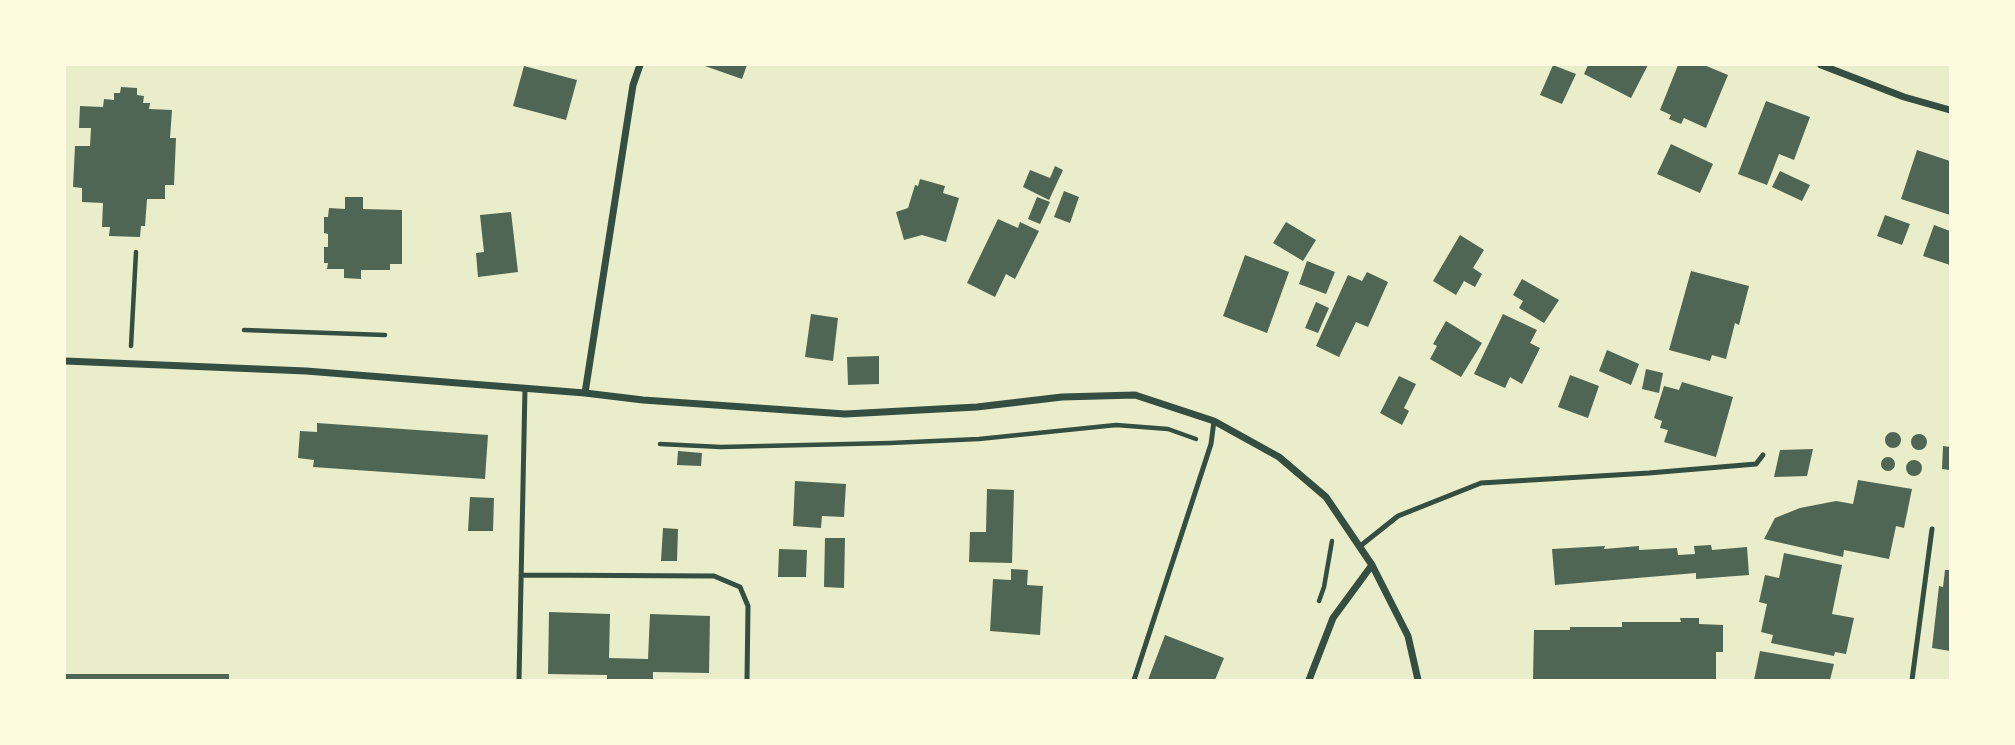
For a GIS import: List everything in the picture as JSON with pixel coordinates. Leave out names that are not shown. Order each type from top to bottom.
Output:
[{"type":"street","points":[[586,393],[634,85],[640,65]]},
{"type":"street","points":[[1821,65],[1904,97],[1950,110]]},
{"type":"street","points":[[65,361],[306,371],[845,414],[977,407],[1062,397],[1135,395],[1214,421],[1279,457],[1326,497],[1372,565],[1408,636],[1418,680]]},
{"type":"street","points":[[1309,680],[1332,618],[1372,565]]},
{"type":"lane","points":[[520,680],[525,388]]},
{"type":"lane","points":[[1133,680],[1211,444],[1214,421]]},
{"type":"lane","points":[[1359,547],[1398,516],[1481,483],[1756,464],[1763,455]]},
{"type":"lane","points":[[1912,680],[1932,529]]},
{"type":"lane","points":[[521,575],[714,576],[740,587],[748,606],[747,680]]},
{"type":"path","points":[[129,363],[136,252]]},
{"type":"path","points":[[244,330],[385,335]]},
{"type":"path","points":[[660,444],[721,447],[890,443],[979,439],[1116,425],[1168,429],[1211,444]]},
{"type":"path","points":[[1315,612],[1324,587],[1333,538]]},
{"type":"building","points":[[702,65],[747,65],[742,79]]},
{"type":"building","points":[[1553,65],[1576,74],[1562,104],[1540,95]]},
{"type":"building","points":[[1588,65],[1648,65],[1631,98],[1584,74]]},
{"type":"building","points":[[1678,65],[1704,65],[1728,75],[1706,128],[1684,118],[1681,124],[1669,119],[1671,115],[1660,110]]},
{"type":"building","points":[[524,66],[577,80],[566,120],[513,106]]},
{"type":"building","points":[[121,87],[137,88],[137,95],[144,96],[143,103],[150,103],[149,109],[172,110],[170,138],[176,138],[174,185],[165,185],[165,199],[147,199],[145,226],[141,226],[140,237],[109,236],[110,227],[102,227],[103,203],[82,202],[82,188],[73,187],[75,146],[90,146],[91,128],[79,128],[80,106],[103,107],[104,99],[114,100],[114,93],[120,93]]},
{"type":"building","points":[[1766,101],[1810,117],[1794,160],[1779,154],[1767,185],[1738,174]]},
{"type":"building","points":[[1671,144],[1713,164],[1700,193],[1657,174]]},
{"type":"building","points":[[1917,150],[1950,161],[1950,215],[1901,199]]},
{"type":"building","points":[[1055,166],[1063,170],[1049,200],[1023,187],[1030,170],[1050,178]]},
{"type":"building","points":[[1780,171],[1810,185],[1802,201],[1772,187]]},
{"type":"building","points":[[920,179],[945,186],[943,193],[959,198],[946,242],[922,235],[904,240],[896,212],[908,208],[915,185],[918,186]]},
{"type":"building","points":[[1064,191],[1079,197],[1070,223],[1054,217]]},
{"type":"building","points":[[345,197],[363,197],[363,209],[402,210],[402,264],[390,264],[390,270],[361,270],[361,279],[344,278],[344,269],[327,269],[328,263],[324,263],[324,247],[328,247],[328,234],[324,233],[324,217],[328,217],[329,208],[345,209]]},
{"type":"building","points":[[1037,197],[1050,202],[1040,224],[1028,219]]},
{"type":"building","points":[[511,212],[518,272],[478,277],[476,253],[484,252],[480,215]]},
{"type":"building","points":[[1885,215],[1910,224],[1902,245],[1877,236]]},
{"type":"building","points":[[998,219],[1018,228],[1020,222],[1039,231],[1015,279],[1006,274],[995,297],[967,283]]},
{"type":"building","points":[[1286,222],[1316,240],[1303,261],[1273,243]]},
{"type":"building","points":[[1934,225],[1950,231],[1950,265],[1923,256]]},
{"type":"building","points":[[1460,235],[1484,250],[1473,268],[1482,274],[1475,287],[1464,281],[1456,295],[1433,281]]},
{"type":"building","points":[[1245,255],[1289,272],[1267,333],[1223,316]]},
{"type":"building","points":[[1307,261],[1335,272],[1326,294],[1299,284]]},
{"type":"building","points":[[1691,271],[1749,286],[1739,325],[1735,323],[1726,359],[1712,355],[1710,361],[1669,350]]},
{"type":"building","points":[[1367,272],[1388,282],[1368,327],[1356,322],[1339,357],[1316,346],[1348,275],[1362,281]]},
{"type":"building","points":[[1522,279],[1559,300],[1544,323],[1519,308],[1523,301],[1513,295]]},
{"type":"building","points":[[1316,302],[1329,308],[1318,333],[1305,328]]},
{"type":"building","points":[[811,314],[838,318],[833,361],[805,357]]},
{"type":"building","points":[[1503,314],[1537,330],[1530,343],[1540,348],[1522,384],[1510,377],[1505,388],[1474,374]]},
{"type":"building","points":[[1446,321],[1482,343],[1461,377],[1430,359],[1437,346],[1433,344]]},
{"type":"building","points":[[1607,350],[1639,364],[1631,385],[1599,371]]},
{"type":"building","points":[[879,356],[879,384],[848,385],[847,357]]},
{"type":"building","points":[[1646,369],[1663,373],[1659,393],[1642,389]]},
{"type":"building","points":[[1570,375],[1599,386],[1588,418],[1558,407]]},
{"type":"building","points":[[1399,376],[1416,384],[1404,408],[1409,411],[1402,425],[1380,413]]},
{"type":"building","points":[[1682,382],[1733,397],[1716,457],[1664,442],[1668,430],[1660,428],[1662,421],[1654,418],[1664,386],[1679,390]]},
{"type":"building","points":[[317,423],[488,435],[485,479],[313,467],[314,460],[298,458],[300,431],[317,432]]},
{"type":"building","points":[[1893,432],[1901,440],[1893,448],[1885,440]]},
{"type":"building","points":[[1919,434],[1927,442],[1919,450],[1911,442]]},
{"type":"building","points":[[1943,446],[1950,447],[1950,470],[1942,469]]},
{"type":"building","points":[[1813,449],[1807,476],[1774,477],[1780,450]]},
{"type":"building","points":[[678,451],[702,453],[701,466],[677,465]]},
{"type":"building","points":[[1885,457],[1891,457],[1895,464],[1891,471],[1885,471],[1881,467],[1881,461]]},
{"type":"building","points":[[1914,460],[1922,468],[1914,476],[1906,468]]},
{"type":"building","points":[[1858,480],[1912,489],[1904,528],[1896,526],[1889,559],[1844,550],[1843,557],[1764,539],[1775,518],[1800,508],[1836,501],[1853,504]]},
{"type":"building","points":[[795,481],[846,484],[844,517],[822,516],[821,528],[793,526]]},
{"type":"building","points":[[987,489],[1014,490],[1012,563],[969,562],[970,532],[986,532]]},
{"type":"building","points":[[470,497],[494,498],[493,531],[468,531]]},
{"type":"building","points":[[663,528],[678,529],[677,561],[661,561]]},
{"type":"building","points":[[825,538],[845,538],[844,588],[824,587]]},
{"type":"building","points":[[1711,545],[1712,550],[1747,547],[1749,575],[1696,579],[1696,573],[1555,585],[1552,549],[1639,546],[1639,550],[1677,548],[1678,555],[1695,554],[1694,546]]},
{"type":"building","points":[[779,549],[807,550],[806,577],[778,577]]},
{"type":"building","points":[[1784,553],[1842,565],[1832,614],[1854,618],[1846,654],[1835,652],[1834,656],[1771,643],[1773,635],[1761,632],[1767,604],[1759,602],[1765,575],[1779,578]]},
{"type":"building","points":[[1011,569],[1028,570],[1027,585],[1043,586],[1040,635],[990,631],[993,579],[1011,580]]},
{"type":"building","points":[[1945,570],[1950,570],[1950,651],[1932,648],[1939,586],[1943,587]]},
{"type":"building","points":[[549,612],[610,614],[609,658],[648,659],[650,614],[710,616],[709,673],[653,672],[653,680],[607,680],[607,675],[548,674]]},
{"type":"building","points":[[1680,618],[1699,618],[1699,624],[1723,625],[1723,652],[1716,652],[1716,680],[1533,680],[1534,630],[1622,627],[1622,622],[1681,622]]},
{"type":"building","points":[[1165,635],[1224,658],[1215,680],[1148,680]]},
{"type":"building","points":[[1760,651],[1834,664],[1830,680],[1754,680]]},
{"type":"building","points":[[65,674],[229,674],[229,680],[65,680]]}]
